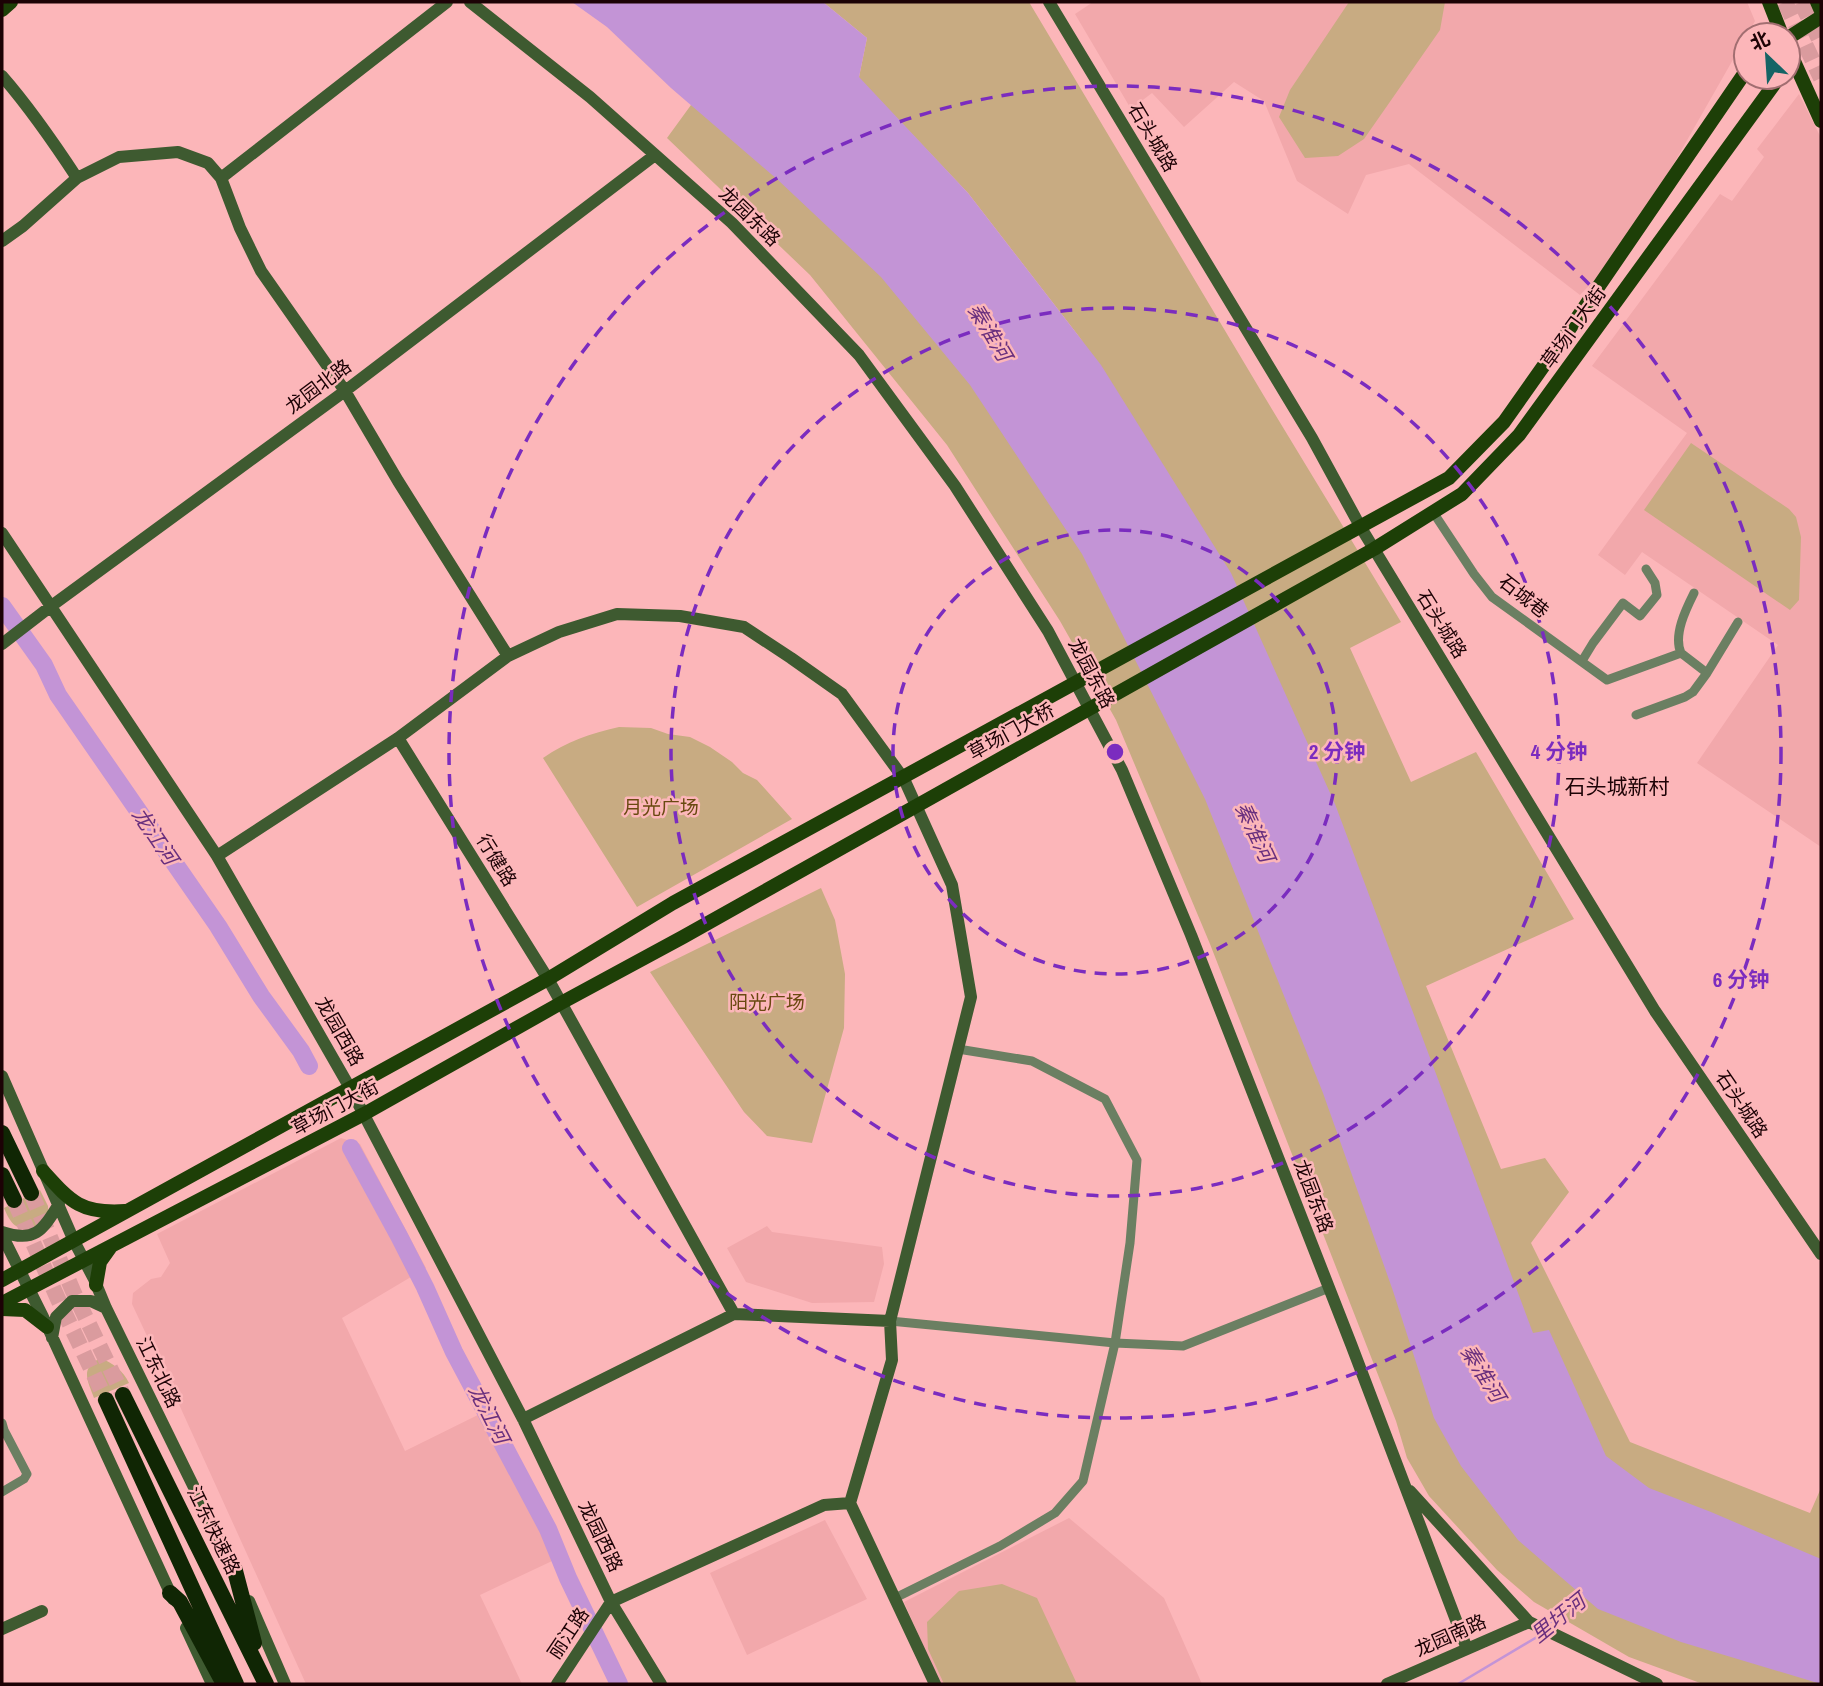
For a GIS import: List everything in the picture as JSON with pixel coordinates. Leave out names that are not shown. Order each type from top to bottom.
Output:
[{"type":"highway","points":[[2,1133],[31,1193]]},
{"type":"highway","points":[[2,1175],[14,1200]]},
{"type":"highway","name":"江东快速路","points":[[123,1395],[265,1682]]},
{"type":"highway","points":[[106,1400],[236,1684]]},
{"type":"highway","points":[[234,1567],[265,1682]]},
{"type":"highway","points":[[170,1593],[180,1602],[224,1684]]},
{"type":"main road","points":[[2,10],[11,2]]},
{"type":"main road","points":[[1769,2],[1776,21]]},
{"type":"main road","points":[[1817,2],[1821,11]]},
{"type":"main road","points":[[1802,29],[1821,17]]},
{"type":"main road","points":[[1802,79],[1821,121]]},
{"type":"main road","name":"草场门大街","points":[[1345,534],[1449,478],[1504,422],[1732,91]]},
{"type":"main road","name":"草场门大街","points":[[1359,558],[1462,494],[1519,435],[1769,91]]},
{"type":"main road","name":"草场门大桥","points":[[673,903],[1345,534]]},
{"type":"main road","name":"草场门大桥","points":[[683,937],[1359,558]]},
{"type":"main road","name":"草场门大街","points":[[2,1280],[548,979],[673,903]]},
{"type":"main road","name":"草场门大街","points":[[2,1306],[111,1245],[364,1114],[683,937]]},
{"type":"main road","points":[[43,1171],[78,1206],[109,1212],[130,1210]]},
{"type":"main road","points":[[96,1285],[100,1262],[111,1245]]},
{"type":"main road","points":[[2,1306],[25,1310],[50,1333]]},
{"type":"street","points":[[221,178],[447,2]]},
{"type":"street","name":"龙园东路","points":[[470,2],[590,97],[732,223],[859,355],[955,485],[1048,631],[1122,770],[1191,935],[1467,1649]]},
{"type":"street","name":"石头城路","points":[[1049,2],[1312,438],[1360,526],[1655,1011],[1821,1254]]},
{"type":"street","points":[[2,76],[52,140],[77,178]]},
{"type":"street","points":[[2,241],[77,178],[119,157],[178,152],[208,163],[221,178],[240,228],[261,271],[345,391],[508,656]]},
{"type":"street","name":"龙园北路","points":[[2,645],[345,391],[655,155]]},
{"type":"street","name":"石城巷","points":[[1433,512],[1492,597],[1607,680],[1681,653]]},
{"type":"street","name":"龙园西路","points":[[2,533],[217,856],[350,1088],[523,1419],[611,1602],[661,1684]]},
{"type":"street","points":[[1582,661],[1592,643],[1623,603],[1640,616],[1657,595],[1655,583],[1646,569]]},
{"type":"street","points":[[1694,593],[1678,636],[1678,646],[1681,653],[1707,673]]},
{"type":"street","points":[[217,856],[398,738],[508,656],[559,632],[617,614],[680,616],[744,627],[842,694],[904,779],[953,885],[971,997],[890,1321],[892,1360],[850,1503],[935,1684]]},
{"type":"street","points":[[1636,715],[1693,692],[1738,622]]},
{"type":"street","name":"行健路","points":[[398,738],[548,979],[734,1314]]},
{"type":"street","points":[[895,1598],[1000,1546],[1055,1513],[1083,1481],[1115,1343],[1130,1243],[1137,1160],[1105,1099],[1032,1061],[958,1049]]},
{"type":"street","name":"江东北路","points":[[2,1076],[74,1241],[234,1567],[285,1684]]},
{"type":"street","points":[[2,1233],[17,1237],[35,1234],[48,1222],[58,1204]]},
{"type":"street","points":[[2,1233],[212,1684]]},
{"type":"street","points":[[523,1419],[734,1314],[890,1321],[1115,1343],[1183,1346],[1329,1288]]},
{"type":"street","points":[[50,1333],[56,1317],[72,1301],[91,1301],[106,1308]]},
{"type":"street","points":[[2,1423],[27,1474],[24,1479],[2,1492]]},
{"type":"street","points":[[1405,1485],[1529,1622],[1657,1684]]},
{"type":"street","points":[[611,1602],[824,1505],[850,1503]]},
{"type":"street","name":"丽江路","points":[[557,1684],[611,1602]]},
{"type":"street","points":[[2,1629],[43,1611]]},
{"type":"street","name":"龙园南路","points":[[1387,1684],[1529,1622]]},
{"type":"shaded area","points":[[1093,2],[1747,2],[1755,21],[1732,21],[1732,61],[1625,249],[1580,295],[1409,164],[1366,175],[1348,214],[1297,181],[1264,101],[1234,82],[1184,127],[1152,93],[1131,109],[1075,14]]},
{"type":"shaded area","points":[[1799,94],[1821,138],[1821,847],[1697,763],[1778,645],[1642,552],[1625,575],[1598,555],[1687,433],[1592,366],[1720,194],[1732,201],[1764,157],[1757,149]]},
{"type":"shaded area","points":[[341,1138],[360,1144],[426,1268],[342,1318],[405,1451],[490,1409],[500,1418],[567,1554],[480,1595],[522,1684],[306,1684],[132,1304],[133,1293],[151,1279],[161,1277],[170,1263],[157,1234]]},
{"type":"shaded area","points":[[767,1226],[772,1232],[882,1247],[884,1264],[874,1302],[812,1303],[746,1282],[727,1248]]},
{"type":"shaded area","points":[[1069,1518],[1164,1598],[1202,1684],[940,1684],[904,1602]]},
{"type":"shaded area","points":[[825,1520],[867,1599],[747,1655],[710,1573]]},
{"type":"green space","points":[[823,2],[1029,2],[1401,622],[1350,648],[1411,782],[1476,752],[1574,919],[1426,986],[1501,1169],[1545,1158],[1569,1192],[1531,1243],[1630,1442],[1810,1513],[1821,1488],[1821,1684],[1703,1684],[1629,1657],[1534,1602],[1497,1570],[1429,1496],[1407,1458],[1396,1421],[1210,944],[1116,720],[1060,621],[947,445],[810,275],[667,138],[691,105],[859,77],[867,38]],"holes":[[[872,92],[968,193],[1084,343]]]},
{"type":"green space","points":[[1349,2],[1445,2],[1440,30],[1364,139],[1338,156],[1305,158],[1279,117],[1290,90]]},
{"type":"green space","points":[[1691,443],[1789,509],[1796,517],[1801,537],[1799,600],[1790,610],[1644,510]]},
{"type":"green space","name":"月光广场","points":[[619,727],[651,728],[690,737],[710,747],[743,773],[757,780],[792,819],[637,907],[543,758],[579,739]]},
{"type":"green space","name":"阳光广场","points":[[821,888],[835,920],[845,974],[844,1028],[812,1143],[767,1136],[744,1112],[650,972]]},
{"type":"green space","points":[[40,1190],[48,1206],[48,1214],[31,1230],[17,1226],[4,1208]]},
{"type":"green space","points":[[101,1358],[124,1374],[129,1383],[94,1398],[87,1375],[90,1366]]},
{"type":"green space","points":[[1002,1584],[1037,1598],[1077,1684],[944,1684],[928,1649],[927,1622],[959,1591]]},
{"type":"water","name":"秦淮河","points":[[572,2],[823,2],[867,38],[859,77],[968,193],[1101,365],[1231,573],[1335,804],[1533,1333],[1549,1330],[1606,1456],[1649,1488],[1821,1559],[1821,1684],[1681,1642],[1598,1609],[1518,1540],[1461,1466],[1434,1418],[1393,1291],[1323,1093],[1205,799],[1082,554],[970,385],[881,277],[778,180],[671,88],[607,27]]},
{"type":"waterway","name":"龙江河","points":[[2,606],[44,665],[58,695],[218,926],[309,1066]]},
{"type":"waterway","name":"龙江河","points":[[351,1148],[399,1236],[454,1352],[548,1529],[568,1578],[619,1684]]},
{"type":"waterway","name":"里圩河","points":[[1548,1625],[1569,1603],[1582,1595]]},
{"type":"waterway","name":"里圩河","points":[[1458,1684],[1541,1633]]},
{"type":"tunnel","points":[[1785,2],[1821,78]]},
{"type":"tunnel","points":[[1801,2],[1821,43]]},
{"type":"tunnel","points":[[31,1193],[73,1291],[123,1395]]},
{"type":"tunnel","points":[[14,1200],[106,1400]]},
{"type":"district","name":"石头城新村","points":[[1617,786]]}]
